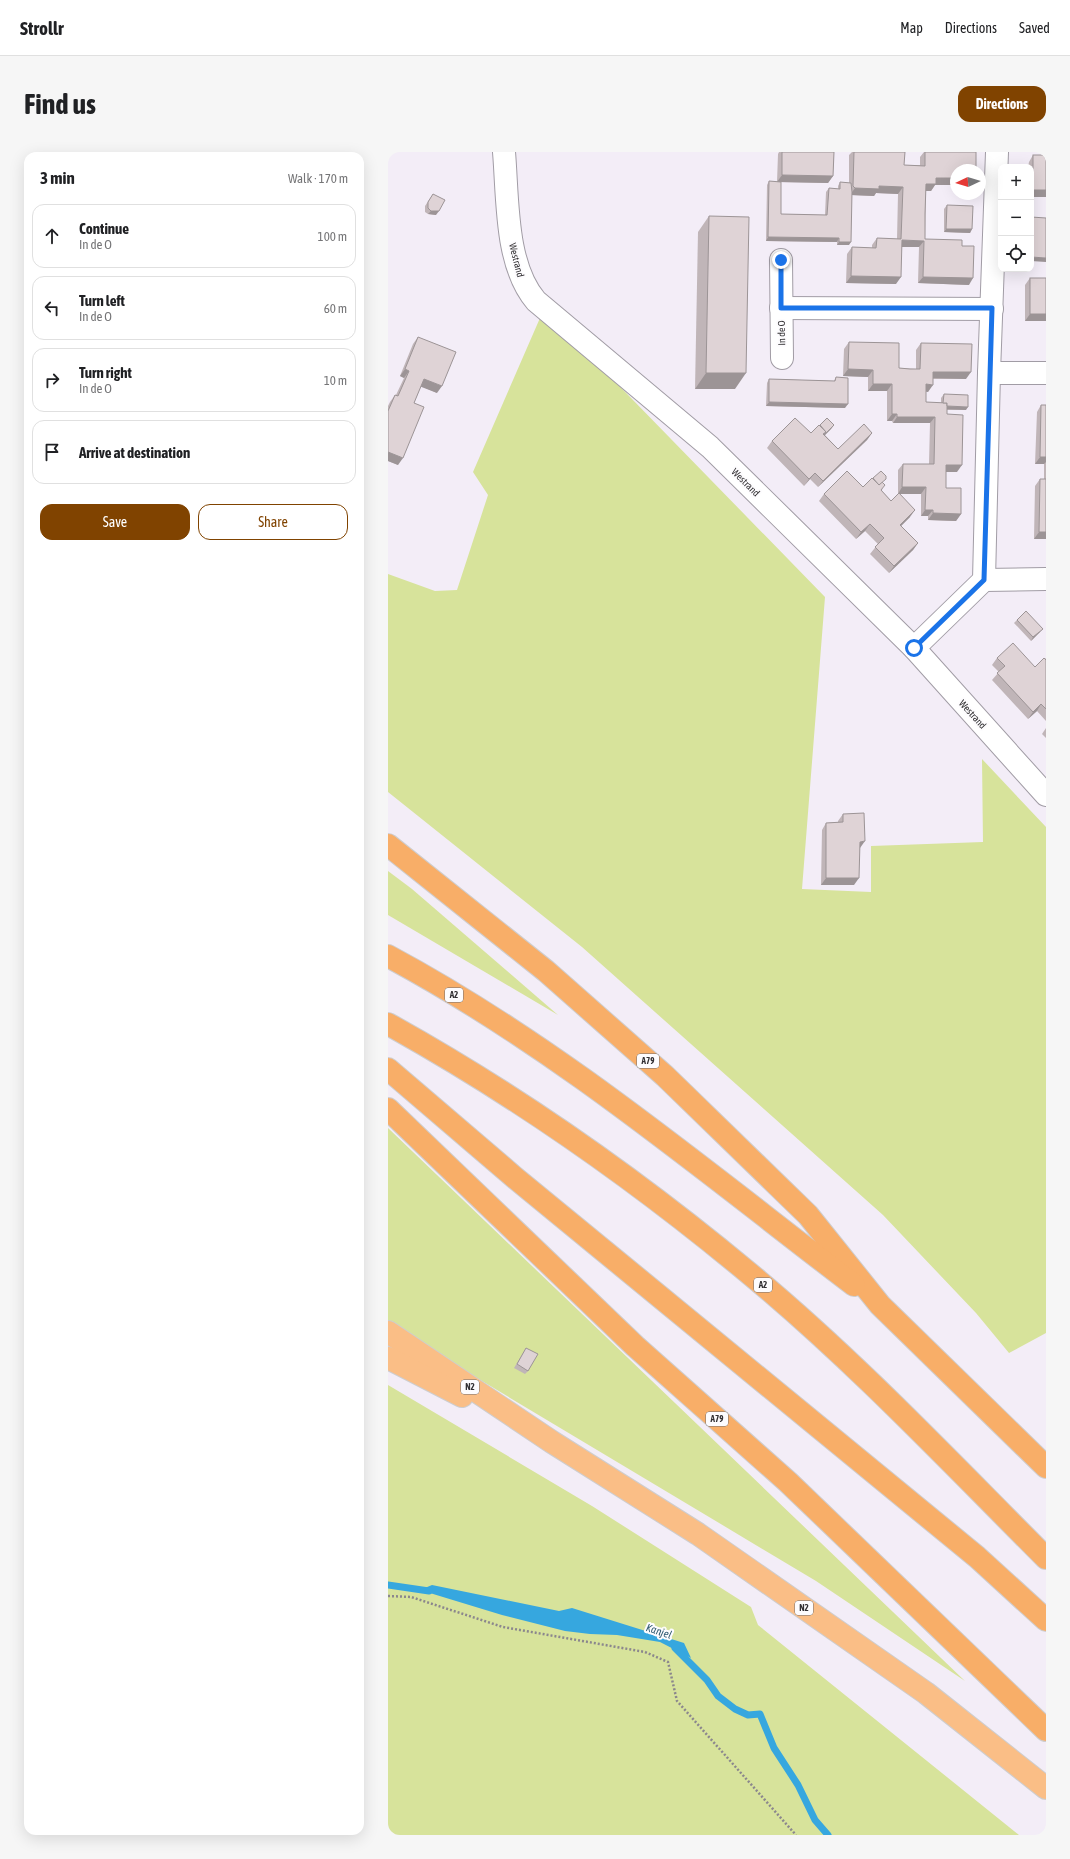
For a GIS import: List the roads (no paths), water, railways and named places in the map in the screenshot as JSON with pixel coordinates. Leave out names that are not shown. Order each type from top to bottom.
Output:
[{"type":"highway","name":"A79","points":[[388,845],[546,971],[665,1076],[808,1215],[880,1305]]},
{"type":"highway","name":"A2","points":[[388,956],[519,1034],[645,1122],[705,1171],[880,1305],[1046,1467]]},
{"type":"highway","name":"A2","points":[[388,1024],[444,1055],[511,1097],[615,1170],[751,1274],[837,1351],[1046,1558]]},
{"type":"highway","points":[[388,1069],[514,1177],[977,1557],[1046,1620]]},
{"type":"highway","name":"A79","points":[[388,1110],[635,1346],[788,1482],[1046,1730]]},
{"type":"highway","name":"N2","points":[[388,1332],[552,1442],[698,1534],[926,1694],[1046,1788]]},
{"type":"highway","name":"N2","points":[[388,1358],[552,1442]]},
{"type":"street","name":"Westrand","points":[[504,152],[513,252],[519,273],[530,295],[710,447],[914,648],[1046,795]]},
{"type":"street","points":[[984,580],[989,373],[997,152]]},
{"type":"street","name":"In de O","points":[[781,260],[782,358]]},
{"type":"street","name":"In de O","points":[[781,308],[992,308]]},
{"type":"street","points":[[989,373],[1046,373]]},
{"type":"street","points":[[914,648],[984,580],[1046,579]]},
{"type":"water","points":[[432,1585],[559,1611],[572,1608],[684,1643],[691,1658],[660,1642],[617,1635],[565,1631],[502,1615],[420,1590]]},
{"type":"waterway","name":"Kanjel","points":[[388,1585],[429,1591]]},
{"type":"waterway","name":"Kanjel","points":[[675,1648],[707,1680],[718,1696],[735,1709],[748,1715],[760,1714],[774,1748],[798,1785],[815,1820],[828,1835]]}]
